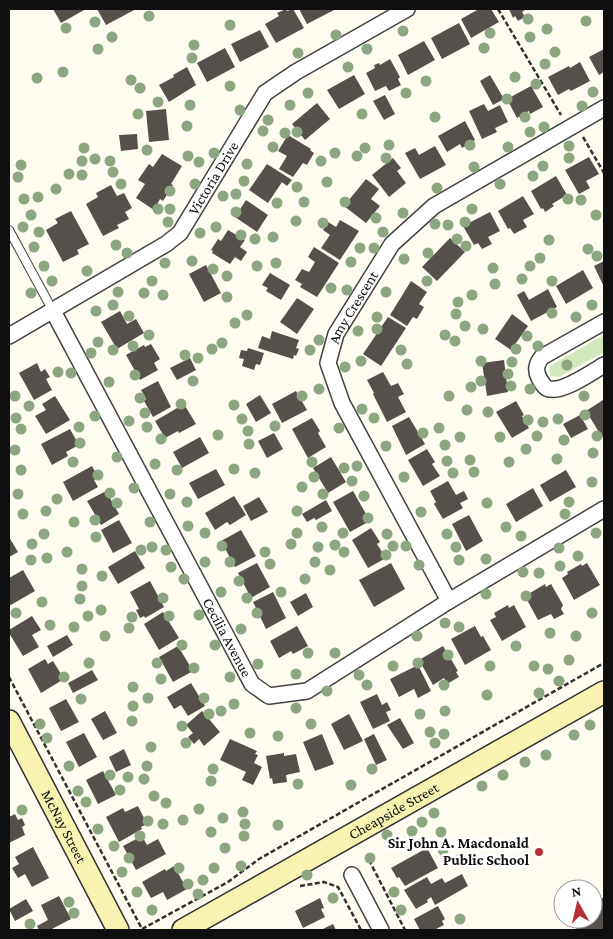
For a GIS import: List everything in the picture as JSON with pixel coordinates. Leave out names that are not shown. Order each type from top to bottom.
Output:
[{"type":"street","name":"Victoria Drive","points":[[9,336],[166,244],[180,233],[265,93],[296,72],[407,9]]},
{"type":"street","name":"Amy Crescent","points":[[449,601],[342,403],[328,363],[336,334],[392,244],[434,206],[604,108]]},
{"type":"street","name":"Cecilia Avenue","points":[[53,311],[252,684],[269,696],[307,691],[449,601],[604,509]]},
{"type":"street","points":[[604,322],[542,356],[538,362],[537,374],[546,387],[551,390],[571,383],[604,365]]},
{"type":"street","name":"Cheapside Street","points":[[183,930],[604,692]]},
{"type":"street","name":"McNay Street","points":[[9,721],[118,930]]},
{"type":"street","points":[[352,875],[381,930]]},
{"type":"lane","points":[[9,230],[53,311]]},
{"type":"path","points":[[498,9],[564,121]]},
{"type":"path","points":[[582,135],[604,173]]},
{"type":"path","points":[[9,677],[142,929],[228,882],[259,859],[604,663]]},
{"type":"path","points":[[368,860],[405,930]]},
{"type":"path","points":[[296,887],[324,882],[338,887],[361,930]]},
{"type":"green space","points":[[604,335],[604,352],[559,377],[551,376],[549,368],[553,364]]},
{"type":"building","points":[[53,9],[86,9],[61,23]]},
{"type":"building","points":[[97,9],[136,9],[106,25]]},
{"type":"building","points":[[286,9],[287,11],[293,9],[304,28],[276,43],[265,24],[279,16],[277,13]]},
{"type":"building","points":[[299,9],[336,9],[307,24]]},
{"type":"building","points":[[479,9],[491,9],[499,22],[471,38],[461,19]]},
{"type":"building","points":[[509,9],[527,9],[522,12],[525,17],[518,21],[515,16],[513,18]]},
{"type":"building","points":[[459,23],[470,44],[442,59],[431,38]]},
{"type":"building","points":[[260,30],[269,47],[240,62],[231,44]]},
{"type":"building","points":[[424,41],[435,60],[408,75],[398,55]]},
{"type":"building","points":[[225,48],[235,67],[207,82],[197,63]]},
{"type":"building","points":[[604,49],[604,72],[599,75],[589,57]]},
{"type":"building","points":[[390,59],[400,77],[398,79],[401,85],[389,91],[386,86],[375,91],[366,73],[375,68],[374,65],[379,63],[380,65]]},
{"type":"building","points":[[580,62],[590,81],[571,91],[569,89],[558,95],[548,77]]},
{"type":"building","points":[[187,67],[196,85],[169,102],[159,85]]},
{"type":"building","points":[[354,75],[365,94],[339,109],[327,90]]},
{"type":"building","points":[[490,75],[504,99],[493,105],[480,81]]},
{"type":"building","points":[[531,86],[543,107],[530,114],[529,111],[517,118],[507,99]]},
{"type":"building","points":[[385,95],[395,114],[384,120],[373,101]]},
{"type":"building","points":[[317,103],[330,119],[305,140],[292,124]]},
{"type":"building","points":[[484,104],[488,111],[500,105],[508,122],[495,128],[497,132],[482,139],[469,111]]},
{"type":"building","points":[[166,109],[169,140],[149,142],[146,111]]},
{"type":"building","points":[[465,121],[475,140],[462,148],[460,144],[447,152],[438,136]]},
{"type":"building","points":[[137,134],[138,149],[121,151],[119,135]]},
{"type":"building","points":[[288,135],[311,149],[314,153],[307,165],[303,163],[293,177],[279,169],[287,156],[278,151]]},
{"type":"building","points":[[435,146],[446,165],[420,179],[405,153],[415,148],[419,155]]},
{"type":"building","points":[[162,154],[182,166],[163,201],[160,199],[154,210],[136,198],[145,184],[138,180],[149,164],[153,167]]},
{"type":"building","points":[[589,157],[599,174],[586,181],[590,188],[579,194],[565,170]]},
{"type":"building","points":[[393,158],[401,168],[397,171],[406,183],[389,197],[372,175]]},
{"type":"building","points":[[267,164],[292,180],[287,186],[282,182],[268,203],[249,190]]},
{"type":"building","points":[[556,176],[567,195],[552,204],[554,206],[545,212],[543,208],[541,209],[531,191]]},
{"type":"building","points":[[366,179],[379,189],[371,199],[380,206],[366,223],[344,206]]},
{"type":"building","points":[[111,185],[117,196],[124,193],[132,208],[125,212],[129,219],[117,225],[119,228],[103,236],[86,204],[98,197],[96,193]]},
{"type":"building","points":[[523,196],[534,214],[523,220],[527,227],[514,234],[510,228],[508,229],[498,211]]},
{"type":"building","points":[[246,200],[268,215],[257,232],[235,217]]},
{"type":"building","points":[[71,211],[89,244],[77,250],[79,254],[63,262],[46,230],[58,223],[55,219]]},
{"type":"building","points":[[490,212],[500,231],[488,237],[492,244],[482,249],[478,243],[474,245],[463,226]]},
{"type":"building","points":[[340,220],[359,231],[340,260],[321,248],[330,235],[323,230],[328,222],[336,227]]},
{"type":"building","points":[[228,230],[245,240],[240,247],[247,252],[241,261],[235,257],[230,264],[212,253],[213,251],[211,250],[218,239],[221,241]]},
{"type":"building","points":[[450,238],[465,252],[437,281],[422,267]]},
{"type":"building","points":[[314,247],[339,263],[317,297],[300,287],[302,284],[295,280],[302,269],[309,272],[315,262],[308,257]]},
{"type":"building","points":[[604,261],[604,287],[594,266]]},
{"type":"building","points":[[206,265],[221,293],[204,302],[189,274]]},
{"type":"building","points":[[583,270],[593,288],[566,304],[556,286]]},
{"type":"building","points":[[270,273],[290,285],[281,300],[266,291],[268,288],[262,285]]},
{"type":"building","points":[[411,281],[427,292],[419,304],[424,307],[417,319],[413,317],[407,326],[390,315]]},
{"type":"building","points":[[548,289],[557,307],[531,321],[517,295],[524,291],[529,300]]},
{"type":"building","points":[[297,298],[314,309],[297,334],[280,322]]},
{"type":"building","points":[[120,311],[127,324],[136,319],[144,333],[117,349],[101,322]]},
{"type":"building","points":[[512,314],[528,326],[511,350],[495,339]]},
{"type":"building","points":[[388,317],[406,328],[381,366],[363,354]]},
{"type":"building","points":[[272,331],[299,340],[296,348],[299,349],[293,359],[258,348],[262,336],[270,339]]},
{"type":"building","points":[[151,344],[160,359],[154,363],[158,370],[140,380],[126,355],[144,345],[145,347]]},
{"type":"building","points":[[248,348],[264,353],[260,365],[256,364],[254,370],[242,366],[244,359],[239,358],[241,350],[247,351]]},
{"type":"building","points":[[190,358],[196,370],[177,380],[170,368]]},
{"type":"building","points":[[504,360],[508,392],[487,396],[482,363]]},
{"type":"building","points":[[37,363],[41,372],[45,369],[50,377],[46,379],[52,390],[34,400],[19,373]]},
{"type":"building","points":[[383,372],[391,386],[398,383],[404,394],[398,397],[406,412],[387,422],[367,380]]},
{"type":"building","points":[[158,381],[171,407],[153,417],[144,401],[146,399],[141,390]]},
{"type":"building","points":[[296,391],[307,410],[282,423],[272,404]]},
{"type":"building","points":[[260,395],[271,413],[256,422],[246,404]]},
{"type":"building","points":[[55,396],[70,420],[46,434],[35,416],[46,410],[42,404]]},
{"type":"building","points":[[603,400],[604,435],[602,437],[586,411]]},
{"type":"building","points":[[516,401],[529,428],[512,438],[496,412]]},
{"type":"building","points":[[184,404],[196,424],[165,438],[155,421]]},
{"type":"building","points":[[580,415],[588,429],[571,438],[563,424]]},
{"type":"building","points":[[409,417],[425,444],[406,455],[392,426]]},
{"type":"building","points":[[312,418],[320,431],[318,433],[326,447],[308,458],[292,429]]},
{"type":"building","points":[[70,429],[79,445],[66,452],[68,456],[52,465],[41,444]]},
{"type":"building","points":[[274,433],[283,449],[267,458],[258,441]]},
{"type":"building","points":[[200,437],[209,453],[182,468],[173,452]]},
{"type":"building","points":[[427,449],[435,462],[432,464],[440,476],[423,486],[408,460]]},
{"type":"building","points":[[331,457],[346,482],[328,493],[313,468]]},
{"type":"building","points":[[92,466],[98,477],[94,480],[98,487],[73,501],[63,482]]},
{"type":"building","points":[[216,469],[225,485],[198,499],[189,483]]},
{"type":"building","points":[[566,470],[576,487],[550,502],[540,485]]},
{"type":"building","points":[[448,481],[456,495],[464,491],[468,499],[460,503],[463,508],[443,519],[434,504],[436,502],[430,491]]},
{"type":"building","points":[[533,488],[543,506],[516,522],[506,504]]},
{"type":"building","points":[[106,491],[119,514],[101,525],[87,501]]},
{"type":"building","points":[[353,491],[370,521],[350,532],[333,502]]},
{"type":"building","points":[[234,496],[246,515],[230,525],[227,522],[215,530],[205,513]]},
{"type":"building","points":[[259,497],[268,512],[251,521],[243,506]]},
{"type":"building","points":[[326,500],[332,511],[316,520],[314,518],[307,522],[302,514]]},
{"type":"building","points":[[469,515],[483,541],[466,551],[452,524]]},
{"type":"building","points":[[119,520],[132,543],[113,553],[101,530]]},
{"type":"building","points":[[371,528],[380,542],[377,544],[386,558],[368,568],[352,540]]},
{"type":"building","points":[[241,530],[256,556],[235,567],[221,541]]},
{"type":"building","points":[[9,537],[18,552],[9,557]]},
{"type":"building","points":[[135,551],[145,568],[118,584],[108,567]]},
{"type":"building","points":[[257,563],[270,587],[251,598],[238,573]]},
{"type":"building","points":[[391,563],[405,589],[374,607],[359,580]]},
{"type":"building","points":[[587,563],[600,585],[574,600],[562,578],[568,574],[567,572],[581,564],[582,566]]},
{"type":"building","points":[[23,570],[35,591],[9,606],[9,578]]},
{"type":"building","points":[[150,581],[164,607],[145,618],[144,616],[140,618],[136,610],[139,609],[130,592]]},
{"type":"building","points":[[545,584],[546,587],[551,584],[563,605],[561,609],[564,614],[554,619],[551,614],[538,620],[526,598],[531,596],[530,593]]},
{"type":"building","points":[[273,592],[286,618],[266,629],[253,602]]},
{"type":"building","points":[[306,593],[313,607],[298,616],[290,602]]},
{"type":"building","points":[[508,605],[509,608],[514,605],[526,627],[502,641],[490,620],[496,617],[494,613]]},
{"type":"building","points":[[163,612],[179,638],[159,650],[144,624]]},
{"type":"building","points":[[32,616],[41,630],[32,635],[39,647],[23,656],[9,630]]},
{"type":"building","points":[[297,626],[308,646],[293,654],[291,651],[279,658],[270,641]]},
{"type":"building","points":[[475,626],[491,650],[465,665],[451,639]]},
{"type":"building","points":[[67,635],[73,645],[53,657],[47,646]]},
{"type":"building","points":[[178,646],[193,671],[173,682],[159,657]]},
{"type":"building","points":[[443,646],[458,671],[456,672],[459,677],[447,684],[444,678],[433,685],[419,660]]},
{"type":"building","points":[[45,659],[48,664],[53,661],[64,679],[41,693],[28,669]]},
{"type":"building","points":[[418,665],[431,691],[418,698],[414,689],[399,697],[390,679]]},
{"type":"building","points":[[92,670],[98,680],[73,693],[68,683]]},
{"type":"building","points":[[191,683],[205,706],[188,716],[181,705],[174,709],[167,697]]},
{"type":"building","points":[[377,694],[382,705],[387,702],[391,710],[386,712],[390,721],[373,729],[360,702]]},
{"type":"building","points":[[66,699],[79,722],[61,731],[49,708]]},
{"type":"building","points":[[105,711],[117,733],[103,740],[91,719]]},
{"type":"building","points":[[202,711],[220,732],[204,746],[199,739],[194,744],[188,737],[193,733],[186,725]]},
{"type":"building","points":[[349,714],[363,741],[344,750],[331,724]]},
{"type":"building","points":[[400,718],[414,743],[403,749],[387,725]]},
{"type":"building","points":[[84,733],[97,757],[79,767],[66,742]]},
{"type":"building","points":[[322,734],[334,764],[315,771],[303,742]]},
{"type":"building","points":[[374,734],[387,760],[376,765],[364,739]]},
{"type":"building","points":[[230,739],[257,751],[255,754],[258,755],[254,763],[262,767],[253,785],[242,780],[246,772],[220,760]]},
{"type":"building","points":[[124,749],[131,765],[116,772],[109,757]]},
{"type":"building","points":[[284,753],[284,756],[296,754],[300,772],[286,775],[287,782],[273,784],[272,778],[270,779],[266,756]]},
{"type":"building","points":[[103,771],[116,795],[98,804],[86,780]]},
{"type":"building","points":[[138,806],[147,824],[141,827],[142,829],[119,842],[106,817],[123,808],[125,812]]},
{"type":"building","points":[[15,814],[18,820],[22,818],[25,825],[22,827],[25,835],[9,843],[9,817]]},
{"type":"building","points":[[142,836],[147,845],[158,839],[166,854],[136,870],[123,846]]},
{"type":"building","points":[[33,847],[49,878],[32,887],[25,874],[18,878],[12,868],[19,864],[15,857]]},
{"type":"building","points":[[427,848],[438,868],[405,886],[391,868]]},
{"type":"building","points":[[174,866],[187,889],[167,900],[163,892],[151,898],[142,882]]},
{"type":"building","points":[[462,874],[468,886],[435,905],[431,897],[427,900],[428,902],[416,909],[404,890],[427,877],[431,884],[442,878],[445,883]]},
{"type":"building","points":[[59,896],[71,919],[50,930],[39,930],[37,926],[48,920],[41,905]]},
{"type":"building","points":[[320,898],[324,908],[321,909],[325,917],[303,928],[295,911]]},
{"type":"building","points":[[603,898],[604,930],[577,930],[603,929]]},
{"type":"building","points":[[26,899],[33,911],[15,921],[9,909]]},
{"type":"building","points":[[438,906],[445,919],[442,921],[444,925],[434,930],[420,930],[414,919]]},
{"type":"building","points":[[333,924],[336,930],[321,930]]},
{"type":"place","name":"Sir John A. Macdonald Public School","points":[[539,852]]}]
